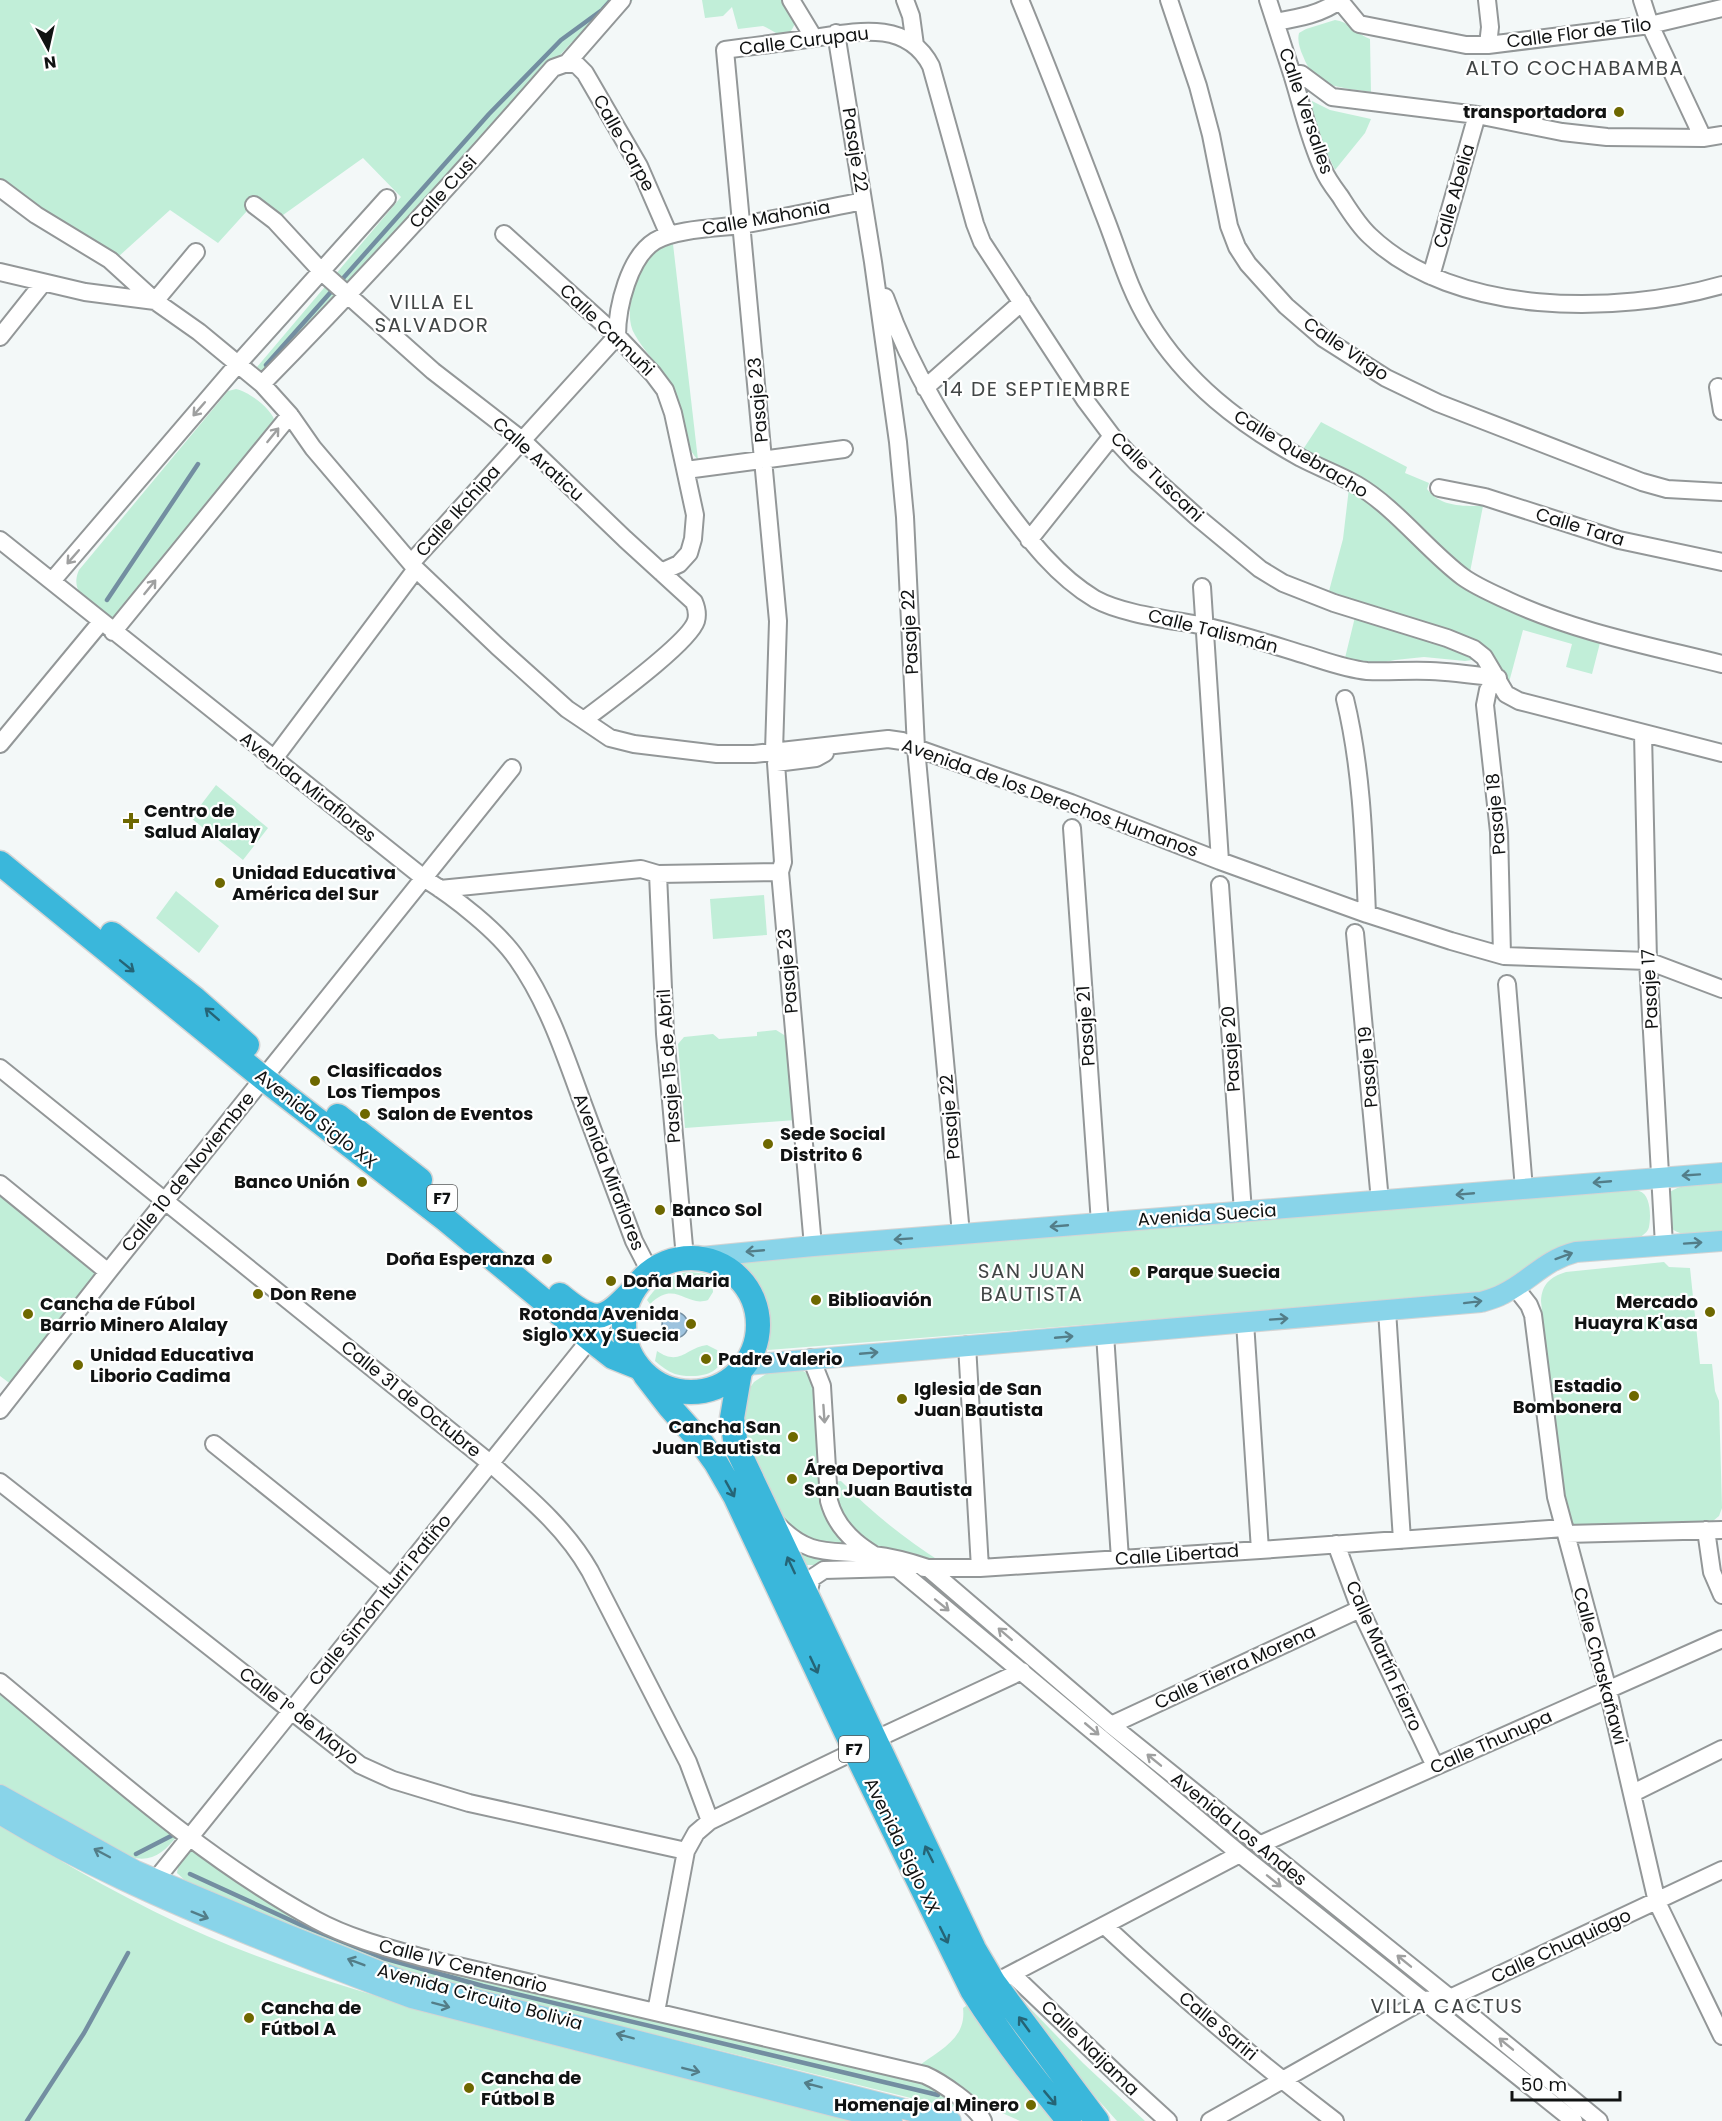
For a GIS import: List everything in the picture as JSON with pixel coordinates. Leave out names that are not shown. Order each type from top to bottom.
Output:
[{"type":"highway","name":"Avenida Siglo XX","points":[[0,844],[195,999],[267,1072],[383,1149],[580,1311],[586,1314],[601,1315],[615,1309]]},
{"type":"highway","name":"Avenida Siglo XX","points":[[0,863],[267,1072],[590,1339],[613,1357],[642,1371],[716,1463],[735,1496],[974,1949],[1003,1979],[1097,2121]]},
{"type":"highway","name":"F7","points":[[688,1258],[705,1259],[724,1266],[741,1279],[756,1306],[759,1326],[755,1346],[743,1368],[713,1389],[692,1392],[672,1389],[642,1371],[628,1351],[623,1328],[626,1308],[640,1279],[659,1264],[688,1258]]},
{"type":"highway","name":"F7","points":[[615,1309],[634,1289]]},
{"type":"highway","name":"Avenida Siglo XX","points":[[743,1368],[733,1411],[732,1431],[736,1446],[807,1598],[865,1746],[972,1990],[1040,2085],[1069,2121]]},
{"type":"main road","name":"Avenida Suecia","points":[[688,1258],[1722,1173]]},
{"type":"main road","points":[[743,1368],[811,1358],[1481,1302],[1502,1295],[1537,1269],[1563,1255],[1722,1240]]},
{"type":"main road","name":"Avenida Circuito Bolivia","points":[[0,1795],[95,1849],[150,1885],[336,1971],[412,1998],[892,2121]]},
{"type":"main road","name":"Avenida Circuito Bolivia","points":[[0,1814],[80,1859],[404,1981],[951,2121]]},
{"type":"street","name":"Calle Cusi","points":[[261,384],[348,296],[452,184],[553,68],[567,63],[622,0]]},
{"type":"street","points":[[791,0],[814,38]]},
{"type":"street","name":"Calle Tuscani","points":[[905,0],[911,16],[915,45],[925,53],[931,66],[982,242],[1085,400],[1113,436],[1137,463],[1260,569],[1303,592],[1447,638],[1474,649],[1484,657],[1498,678]]},
{"type":"street","name":"Calle Quebracho","points":[[1020,0],[1105,216],[1126,278],[1149,322],[1175,358],[1208,395],[1274,442],[1333,475],[1358,486],[1380,502],[1464,577],[1490,592],[1533,612],[1598,634],[1722,664]]},
{"type":"street","name":"Calle Virgo","points":[[1169,0],[1198,86],[1211,135],[1229,226],[1237,247],[1248,264],[1286,306],[1323,338],[1386,378],[1438,403],[1642,482],[1667,489],[1722,492]]},
{"type":"street","name":"Calle Versalles","points":[[1268,0],[1323,171],[1353,217],[1370,237],[1394,255],[1431,276],[1460,287],[1509,299],[1590,304],[1635,302],[1688,295],[1722,285]]},
{"type":"street","points":[[1487,0],[1490,27],[1488,45]]},
{"type":"street","points":[[1642,0],[1650,25],[1703,138]]},
{"type":"street","points":[[1275,22],[1304,16],[1340,1]]},
{"type":"street","name":"Calle Flor de Tilo","points":[[1340,1],[1359,24],[1466,45],[1488,45],[1650,25],[1722,8]]},
{"type":"street","name":"Calle Curupau","points":[[725,50],[854,31],[883,32],[915,45]]},
{"type":"street","name":"Pasaje 22","points":[[836,33],[873,262],[898,442],[905,516],[916,748],[961,1234]]},
{"type":"street","name":"Pasaje 23","points":[[725,50],[778,621],[774,751]]},
{"type":"street","name":"Calle Carpe","points":[[567,63],[577,65],[585,73],[639,166],[669,235]]},
{"type":"street","points":[[1292,74],[1301,74],[1332,97],[1477,116],[1562,132],[1607,137],[1703,138],[1722,135]]},
{"type":"street","name":"Calle Abelia","points":[[1431,276],[1477,116]]},
{"type":"street","name":"Avenida de los Derechos Humanos","points":[[0,188],[36,215],[110,260],[147,292],[154,301],[200,332],[261,384],[290,415],[313,448],[413,566],[567,709],[610,738],[634,744],[717,754],[754,754],[888,739],[902,741],[1220,861],[1367,914],[1451,941],[1502,955],[1648,961],[1722,989]]},
{"type":"street","points":[[52,581],[237,364],[387,198]]},
{"type":"street","name":"Calle Mahonia","points":[[669,235],[742,225],[863,201]]},
{"type":"street","name":"Calle Araticu","points":[[254,205],[275,221],[322,272],[433,371],[522,440],[694,603],[697,620],[693,628],[658,662],[584,720]]},
{"type":"street","name":"Calle Camuñi","points":[[504,234],[617,336],[665,390],[673,412],[695,515],[689,553],[679,564],[661,572]]},
{"type":"street","points":[[617,336],[618,315],[635,263],[655,241],[669,235]]},
{"type":"street","points":[[0,272],[85,292],[154,301],[196,252]]},
{"type":"street","name":"Calle Talismán","points":[[873,262],[894,322],[948,429],[1029,540],[1071,582],[1097,600],[1119,609],[1205,626],[1339,666],[1366,671],[1431,670],[1498,678]]},
{"type":"street","points":[[0,337],[43,283]]},
{"type":"street","points":[[926,388],[1022,302]]},
{"type":"street","name":"Calle Ikchipa","points":[[273,760],[413,566],[522,440],[617,336]]},
{"type":"street","points":[[1718,387],[1722,411]]},
{"type":"street","points":[[0,744],[107,627],[290,415]]},
{"type":"street","points":[[1029,540],[1113,436]]},
{"type":"street","points":[[686,470],[844,448]]},
{"type":"street","name":"Calle Tara","points":[[1439,488],[1485,497],[1619,540],[1722,561]]},
{"type":"street","name":"Avenida Miraflores","points":[[0,540],[273,760],[424,879],[440,889],[493,933],[516,957],[534,985],[557,1033],[634,1241],[649,1270]]},
{"type":"street","points":[[1202,587],[1220,861]]},
{"type":"street","points":[[1498,678],[1506,694],[1519,701],[1722,753]]},
{"type":"street","name":"Pasaje 18","points":[[1498,678],[1488,690],[1485,705],[1499,832],[1502,955]]},
{"type":"street","points":[[1345,699],[1357,758],[1363,823],[1367,914]]},
{"type":"street","name":"Pasaje 17","points":[[1642,733],[1648,961],[1664,1245]]},
{"type":"street","name":"Pasaje 23","points":[[813,1246],[780,872],[783,862],[776,763],[816,758],[839,744]]},
{"type":"street","name":"Calle 10 de Noviembre","points":[[0,1410],[267,1072],[512,768]]},
{"type":"street","name":"Pasaje 21","points":[[1072,828],[1100,1223]]},
{"type":"street","points":[[440,889],[642,869],[657,874],[780,872]]},
{"type":"street","name":"Pasaje 15 de Abril","points":[[657,874],[665,1034],[688,1258]]},
{"type":"street","name":"Pasaje 20","points":[[1220,885],[1243,1212]]},
{"type":"street","name":"Pasaje 19","points":[[1355,933],[1380,1201]]},
{"type":"street","points":[[1507,984],[1524,1189]]},
{"type":"street","name":"Calle 31 de Octubre","points":[[0,1068],[490,1463],[545,1512],[579,1552],[688,1762],[710,1821]]},
{"type":"street","points":[[0,1184],[108,1272]]},
{"type":"street","name":"Calle Chaskañawi","points":[[1515,1287],[1529,1305],[1533,1316],[1556,1497],[1608,1690],[1657,1902],[1722,2036]]},
{"type":"street","name":"Calle Simón Iturri Patiño","points":[[150,1885],[190,1839],[615,1309]]},
{"type":"street","points":[[1387,1310],[1402,1540]]},
{"type":"street","points":[[1245,1322],[1260,1550]]},
{"type":"street","points":[[1105,1334],[1120,1559]]},
{"type":"street","points":[[967,1345],[980,1568]]},
{"type":"street","name":"Avenida Los Andes","points":[[811,1358],[822,1386],[829,1501],[833,1516],[841,1527],[872,1554],[897,1568],[1240,1854],[1574,2121]]},
{"type":"street","points":[[214,1444],[391,1586]]},
{"type":"street","name":"Calle 1° de Mayo","points":[[0,1482],[360,1765],[393,1780],[469,1803],[686,1851]]},
{"type":"street","name":"Avenida Los Andes","points":[[766,1513],[794,1540],[808,1547],[822,1551],[872,1554],[928,1568],[1111,1725],[1599,2121]]},
{"type":"street","points":[[1714,1530],[1712,1572],[1722,1594]]},
{"type":"street","name":"Calle Libertad","points":[[807,1598],[812,1578],[824,1570],[980,1568],[1565,1531],[1714,1530]]},
{"type":"street","name":"Calle Martín Fierro","points":[[1336,1545],[1360,1609],[1435,1767]]},
{"type":"street","name":"Calle Tierra Morena","points":[[1111,1725],[1360,1609]]},
{"type":"street","name":"Calle Thunupa","points":[[1259,1845],[1722,1639]]},
{"type":"street","points":[[656,2012],[686,1851],[696,1833],[710,1821],[1022,1671]]},
{"type":"street","name":"Calle IV Centenario","points":[[0,1682],[190,1839],[262,1888],[317,1921],[357,1938],[424,1958],[925,2075],[938,2081],[977,2111],[983,2121]]},
{"type":"street","points":[[1633,1793],[1722,1749]]},
{"type":"street","points":[[1003,1979],[1240,1854]]},
{"type":"street","name":"Calle Chuquiago","points":[[1210,2121],[1424,2000],[1450,1998],[1722,1870]]},
{"type":"street","name":"Calle Sariri","points":[[1105,1926],[1143,1962],[1282,2080],[1335,2121]]},
{"type":"street","name":"Calle Naijama","points":[[1003,1979],[1168,2121]]},
{"type":"green space","points":[[0,0],[633,0],[581,49],[572,42],[267,375],[257,367],[401,197],[363,158],[276,220],[256,201],[218,243],[170,210],[118,257],[0,182]]},
{"type":"green space","points":[[702,0],[782,0],[795,23],[792,30],[784,35],[763,26],[738,29],[732,7],[723,16],[705,18]]},
{"type":"green space","points":[[1335,20],[1370,39],[1371,92],[1339,87],[1322,81],[1308,67],[1300,48],[1299,33]]},
{"type":"green space","points":[[1312,101],[1330,110],[1371,119],[1365,133],[1335,170],[1313,117]]},
{"type":"green space","points":[[673,244],[698,460],[683,434],[669,384],[662,371],[643,348],[631,326],[631,303],[643,268],[656,251]]},
{"type":"green space","points":[[236,389],[260,402],[270,412],[275,423],[115,624],[93,608],[81,595],[76,579],[79,570],[228,391]]},
{"type":"green space","points":[[1321,422],[1407,467],[1405,473],[1429,483],[1427,489],[1438,499],[1452,504],[1483,506],[1470,572],[1439,547],[1300,454]]},
{"type":"green space","points":[[1349,488],[1371,503],[1442,569],[1601,639],[1592,674],[1566,667],[1572,644],[1523,630],[1508,686],[1491,652],[1482,646],[1329,591],[1343,539]]},
{"type":"green space","points":[[1355,617],[1475,655],[1472,660],[1465,661],[1424,657],[1372,665],[1345,658]]},
{"type":"green space","points":[[216,785],[268,828],[243,860],[191,818]]},
{"type":"green space","points":[[176,891],[219,926],[199,953],[156,918]]},
{"type":"green space","points":[[764,895],[767,935],[713,939],[710,899]]},
{"type":"green space","points":[[776,1030],[789,1038],[796,1120],[685,1128],[678,1044],[684,1037],[713,1034],[719,1039],[757,1036],[757,1032]]},
{"type":"green space","points":[[1722,1183],[1722,1231],[1684,1234],[1672,1229],[1668,1219],[1669,1193],[1687,1185]]},
{"type":"green space","name":"Cancha de Fúbol Barrio Minero Alalay","points":[[0,1190],[97,1271],[96,1276],[12,1385],[0,1376]]},
{"type":"green space","name":"Parque Suecia","points":[[1639,1191],[1646,1196],[1648,1201],[1649,1227],[1639,1238],[1563,1246],[1533,1262],[1512,1279],[1493,1289],[1475,1294],[768,1350],[770,1322],[767,1303],[755,1280],[736,1260]]},
{"type":"green space","name":"Estadio Bombonera","points":[[1664,1262],[1669,1267],[1690,1268],[1700,1364],[1712,1364],[1715,1391],[1719,1401],[1722,1508],[1719,1516],[1713,1521],[1571,1526],[1560,1491],[1541,1301],[1543,1290],[1551,1279],[1566,1272]]},
{"type":"green space","points":[[691,1272],[706,1274],[712,1280],[713,1292],[708,1300],[693,1300],[667,1294],[650,1304],[647,1300],[666,1280]]},
{"type":"green space","points":[[707,1345],[717,1350],[720,1359],[719,1365],[707,1374],[690,1376],[675,1374],[655,1361],[657,1351],[678,1357]]},
{"type":"green space","name":"Área Deportiva San Juan Bautista","points":[[799,1369],[813,1380],[827,1510],[851,1547],[805,1540],[782,1519],[742,1437],[744,1396],[754,1382],[766,1374]]},
{"type":"green space","points":[[841,1481],[864,1504],[914,1544],[941,1562],[929,1562],[873,1545],[859,1537],[839,1512],[832,1482]]},
{"type":"green space","points":[[789,1542],[865,1559],[842,1565],[800,1565]]},
{"type":"green space","points":[[0,1694],[177,1836],[162,1852],[150,1858],[128,1856],[0,1784]]},
{"type":"green space","points":[[0,1825],[76,1870],[154,1911],[207,1936],[292,1969],[379,1997],[467,2021],[864,2121],[0,2121]]},
{"type":"green space","points":[[192,1847],[291,1916],[325,1931],[921,2080],[955,2102],[954,2106],[951,2108],[501,1996],[375,1961],[192,1887],[177,1873],[178,1867]]},
{"type":"green space","points":[[1018,2000],[1023,2001],[1083,2063],[1145,2121],[1117,2121],[1083,2083]]},
{"type":"green space","points":[[972,2002],[1061,2121],[1020,2121],[975,2101],[949,2078],[916,2068],[955,2037],[963,2019],[963,2008]]},
{"type":"water","points":[[675,1312],[684,1316],[688,1325],[684,1334],[675,1338],[666,1334],[662,1325],[666,1316]]},
{"type":"waterway","points":[[266,365],[489,114],[561,40],[602,10],[611,0]]},
{"type":"waterway","points":[[107,600],[198,464]]},
{"type":"waterway","points":[[136,1854],[171,1836]]},
{"type":"waterway","points":[[190,1874],[301,1925],[383,1958],[483,1986],[938,2095]]},
{"type":"waterway","points":[[27,2121],[84,2033],[128,1953]]},
{"type":"place","name":"transportadora","points":[[1619,112]]},
{"type":"place","name":"Centro de Salud Alalay","points":[[131,821]]},
{"type":"place","name":"Unidad Educativa América del Sur","points":[[220,883]]},
{"type":"place","name":"Clasificados Los Tiempos","points":[[315,1081]]},
{"type":"place","name":"Salon de Eventos","points":[[365,1114]]},
{"type":"place","name":"Sede Social Distrito 6","points":[[768,1144]]},
{"type":"place","name":"Banco Unión","points":[[362,1182]]},
{"type":"place","name":"Banco Sol","points":[[660,1210]]},
{"type":"place","name":"Doña Esperanza","points":[[547,1259]]},
{"type":"place","name":"Parque Suecia","points":[[1135,1272]]},
{"type":"place","name":"Doña Maria","points":[[611,1281]]},
{"type":"place","name":"Don Rene","points":[[258,1294]]},
{"type":"place","name":"Biblioavión","points":[[816,1300]]},
{"type":"place","name":"Mercado Huayra K'asa","points":[[1710,1312]]},
{"type":"place","name":"Cancha de Fúbol Barrio Minero Alalay","points":[[28,1314]]},
{"type":"place","name":"Rotonda Avenida Siglo XX y Suecia","points":[[691,1324]]},
{"type":"place","name":"Padre Valerio","points":[[706,1359]]},
{"type":"place","name":"Unidad Educativa Liborio Cadima","points":[[78,1365]]},
{"type":"place","name":"Estadio Bombonera","points":[[1634,1396]]},
{"type":"place","name":"Iglesia de San Juan Bautista","points":[[902,1399]]},
{"type":"place","name":"Cancha San Juan Bautista","points":[[793,1437]]},
{"type":"place","name":"Área Deportiva San Juan Bautista","points":[[792,1479]]},
{"type":"place","name":"Cancha de Fútbol A","points":[[249,2018]]},
{"type":"place","name":"Cancha de Fútbol B","points":[[469,2088]]},
{"type":"place","name":"Homenaje al Minero","points":[[1031,2105]]},
{"type":"district","name":"ALTO COCHABAMBA","points":[[1575,68]]},
{"type":"district","name":"VILLA EL SALVADOR","points":[[432,314]]},
{"type":"district","name":"14 DE SEPTIEMBRE","points":[[1037,389]]},
{"type":"district","name":"SAN JUAN BAUTISTA","points":[[1032,1282]]},
{"type":"district","name":"VILLA CACTUS","points":[[1447,2006]]}]
